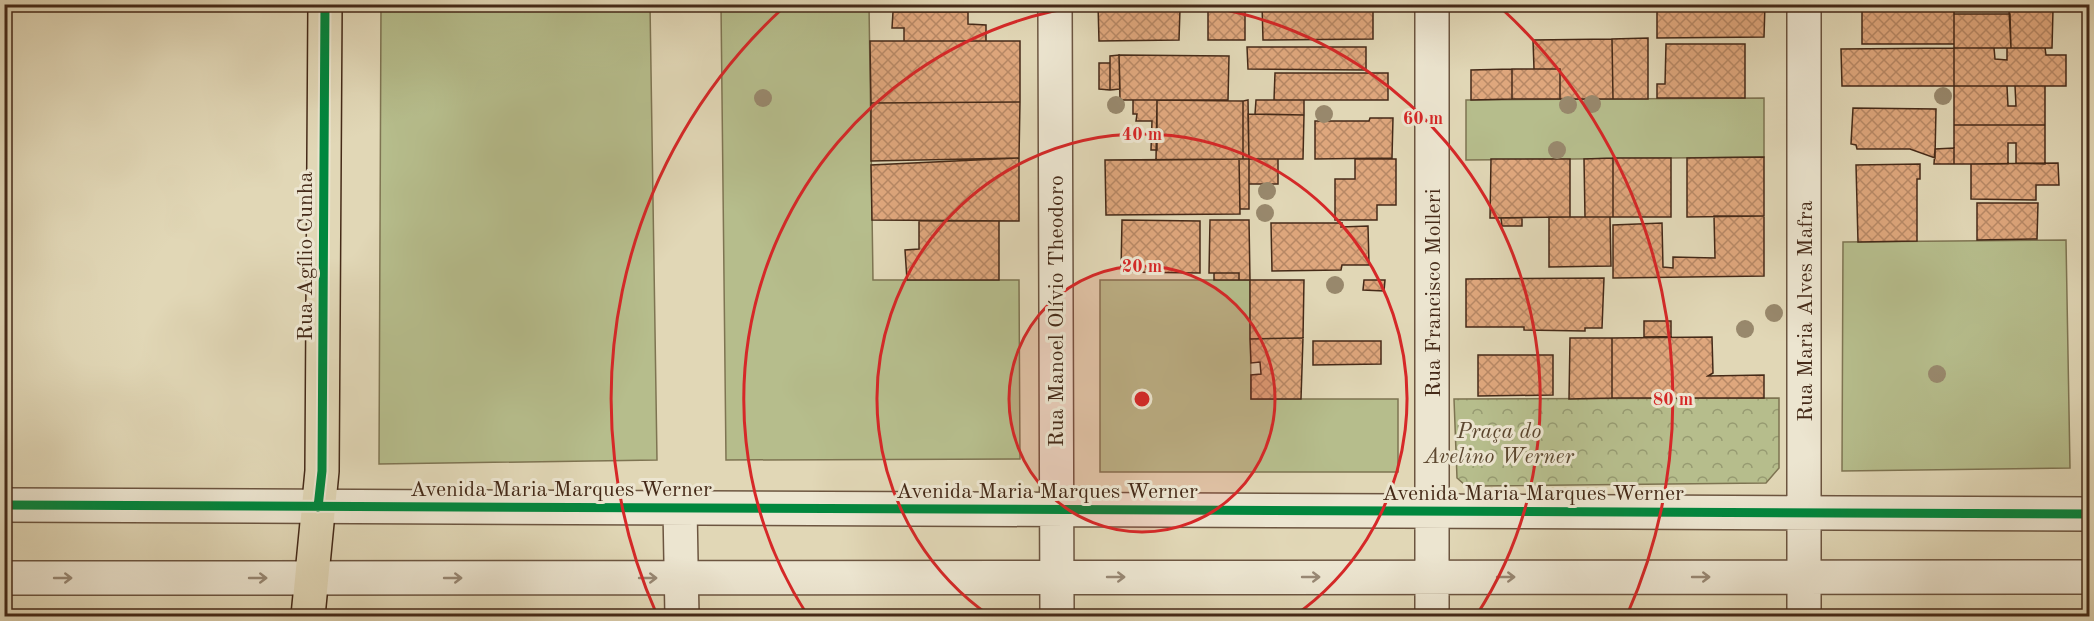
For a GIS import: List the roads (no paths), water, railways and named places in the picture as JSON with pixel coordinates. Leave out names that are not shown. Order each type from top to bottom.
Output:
[{"type":"main road","name":"Rua Agílio Cunha","points":[[308,616],[322,471],[325,4]]},
{"type":"street","name":"Rua Manoel Olívio Theodoro","points":[[1055,4],[1057,616]]},
{"type":"street","name":"Rua Francisco Molleri","points":[[1432,4],[1432,616]]},
{"type":"street","name":"Rua Maria Alves Mafra","points":[[1804,4],[1804,616]]},
{"type":"street","name":"Avenida Maria Marques Werner","points":[[4,505],[2090,514]]},
{"type":"street","points":[[680,508],[682,616]]},
{"type":"street","points":[[4,578],[2090,577]]},
{"type":"park label","name":"Praça do Avelino Werner","points":[[1499,443]]}]
